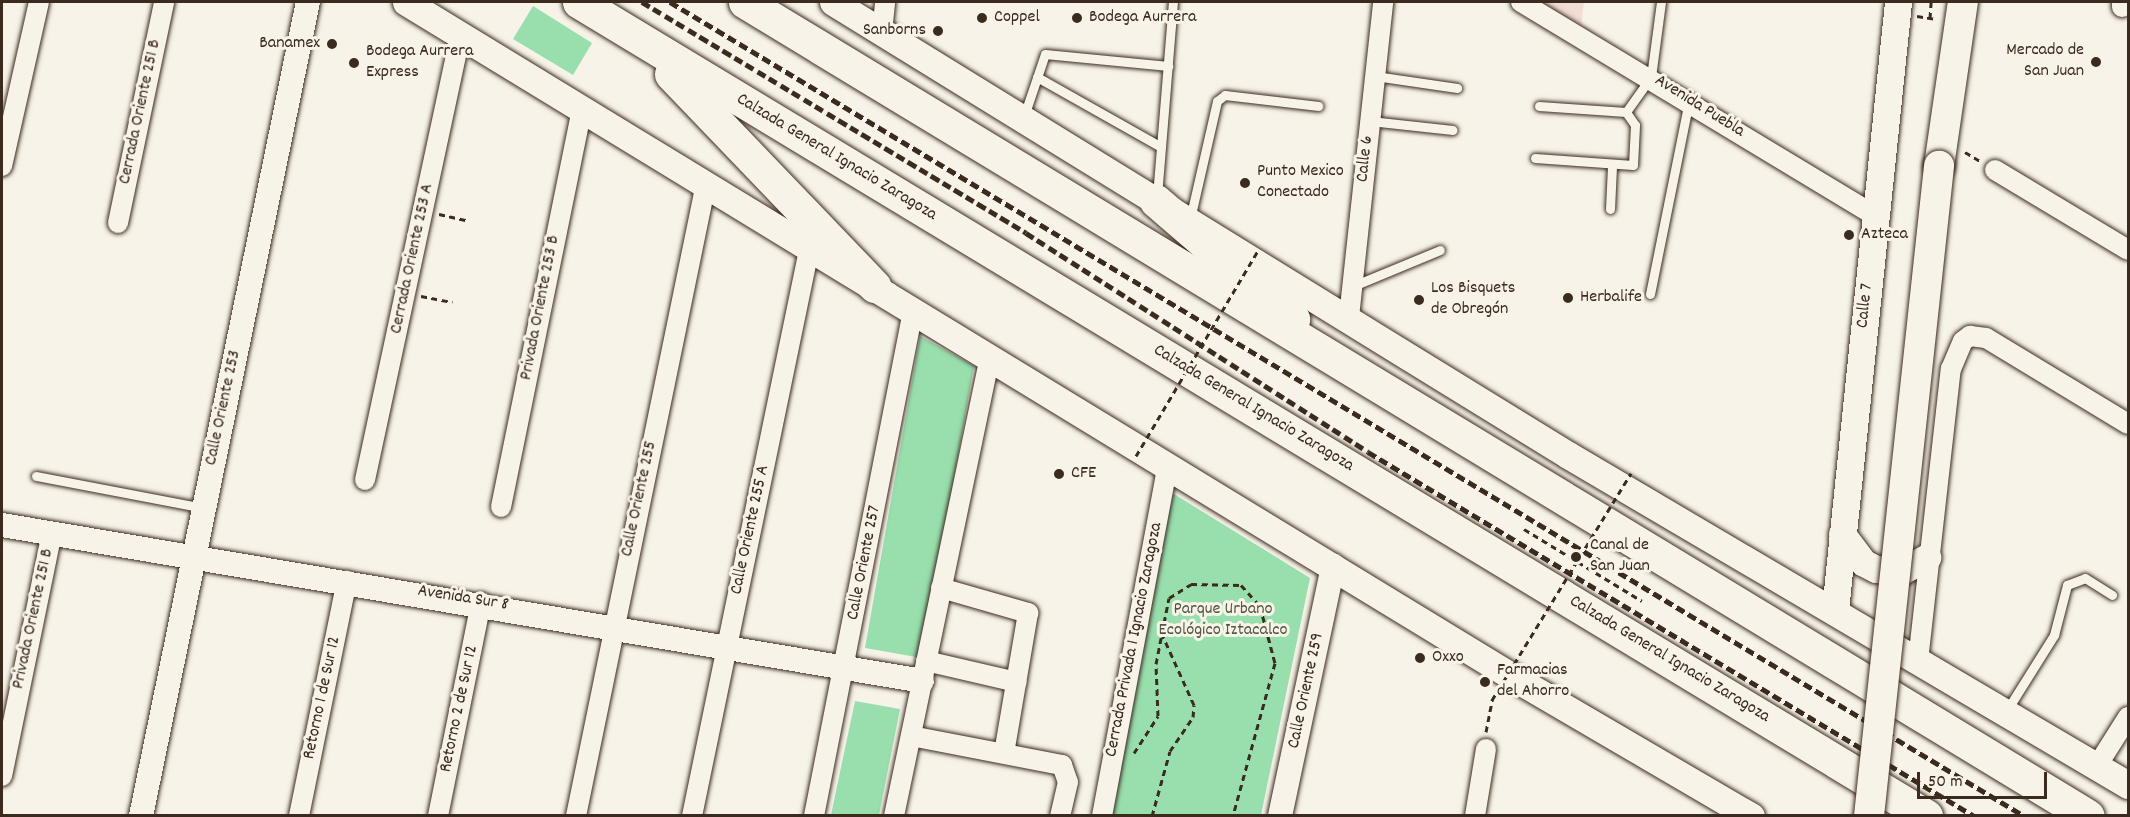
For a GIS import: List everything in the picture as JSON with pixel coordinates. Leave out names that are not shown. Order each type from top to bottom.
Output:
[{"type":"highway","name":"Calzada General Ignacio Zaragoza","points":[[579,2],[1926,816]]},
{"type":"highway","points":[[745,2],[2082,812],[2111,816]]},
{"type":"highway","points":[[627,31],[709,110],[874,285]]},
{"type":"highway","points":[[1156,201],[1274,300],[1321,352]]},
{"type":"main road","points":[[406,2],[460,37],[810,245],[912,311],[1333,566],[1750,816]]},
{"type":"main road","points":[[833,2],[1024,116],[1156,201],[1190,219],[1349,317],[1568,455],[2128,785]]},
{"type":"main road","name":"Calle 7","points":[[1834,610],[1898,8]]},
{"type":"main road","points":[[1869,816],[1940,152],[1953,52],[1945,8]]},
{"type":"main road","points":[[1842,534],[1864,562],[1876,569],[1902,571],[1927,557]]},
{"type":"street","points":[[2,166],[39,2]]},
{"type":"street","name":"Cerrada Oriente 251 B","points":[[118,224],[164,2]]},
{"type":"street","name":"Calle Oriente 253","points":[[141,816],[309,2]]},
{"type":"street","points":[[882,32],[885,2]]},
{"type":"street","name":"Calle 6","points":[[1349,317],[1383,2]]},
{"type":"street","name":"Avenida Puebla","points":[[1521,2],[1651,77],[1876,216]]},
{"type":"street","name":"Cerrada Oriente 253 A","points":[[365,480],[460,37]]},
{"type":"street","name":"Privada Oriente 253 B","points":[[501,507],[582,108]]},
{"type":"street","points":[[1995,170],[2128,250]]},
{"type":"street","name":"Calle Oriente 255","points":[[576,816],[706,183]]},
{"type":"street","name":"Calle Oriente 255 A","points":[[692,816],[810,245]]},
{"type":"street","name":"Calle Oriente 257","points":[[814,816],[845,668],[912,311]]},
{"type":"street","points":[[1918,661],[1927,557],[1952,369],[1970,336],[1986,338],[2128,424]]},
{"type":"street","points":[[899,815],[911,736],[990,358]]},
{"type":"street","name":"Cerrada Privada 1 Ignacio Zaragoza","points":[[1102,816],[1168,465]]},
{"type":"street","name":"Avenida Sur 8","points":[[2,525],[481,602],[845,668],[924,671]]},
{"type":"street","name":"Privada Oriente 251 B","points":[[2,776],[51,533]]},
{"type":"street","name":"Calle Oriente 259","points":[[1280,816],[1333,566]]},
{"type":"street","name":"Retorno 1 de Sur 12","points":[[299,816],[347,581]]},
{"type":"street","points":[[941,588],[1028,613],[1004,753]]},
{"type":"street","name":"Retorno 2 de Sur 12","points":[[438,816],[481,602]]},
{"type":"street","points":[[924,671],[1017,682]]},
{"type":"street","points":[[2097,766],[2128,717]]},
{"type":"street","points":[[911,736],[1004,753],[1067,770],[1060,816]]},
{"type":"street","points":[[1475,816],[1486,749]]},
{"type":"lane","points":[[1156,201],[1173,2]]},
{"type":"lane","points":[[1626,112],[1651,77],[1661,2]]},
{"type":"lane","points":[[1024,116],[1045,54],[1168,66]]},
{"type":"lane","points":[[1375,76],[1457,88]]},
{"type":"lane","points":[[1037,77],[1161,147]]},
{"type":"lane","points":[[1190,219],[1217,101],[1226,95],[1318,106]]},
{"type":"lane","points":[[1650,294],[1689,102]]},
{"type":"lane","points":[[1539,106],[1626,112]]},
{"type":"lane","points":[[1535,158],[1612,167],[1633,165],[1635,125],[1626,112]]},
{"type":"lane","points":[[1370,121],[1453,130]]},
{"type":"lane","points":[[1610,209],[1612,167]]},
{"type":"lane","points":[[1353,286],[1440,250]]},
{"type":"lane","points":[[36,477],[204,508]]},
{"type":"lane","points":[[2006,712],[2054,635],[2067,585],[2085,579],[2112,595]]},
{"type":"path","points":[[1898,8],[1945,8]]},
{"type":"path","points":[[1940,152],[1995,170]]},
{"type":"path","points":[[423,211],[466,220]]},
{"type":"path","points":[[1136,456],[1259,249]]},
{"type":"path","points":[[405,292],[452,302]]},
{"type":"path","points":[[1486,729],[1492,700],[1631,473]]},
{"type":"path","points":[[1524,529],[1642,601]]},
{"type":"path","points":[[1132,762],[1137,742],[1158,716],[1155,673],[1161,631],[1169,598],[1191,584],[1241,585],[1260,606],[1272,644],[1274,675],[1252,735],[1233,816]]},
{"type":"path","points":[[1152,816],[1170,751],[1193,717],[1194,705],[1161,631]]},
{"type":"shaded area","points":[[1540,2],[1584,2],[1581,26],[1573,21]]},
{"type":"green space","points":[[533,6],[592,43],[573,75],[513,39]]},
{"type":"green space","points":[[920,336],[974,366],[922,658],[865,648]]},
{"type":"green space","name":"Parque Urbano Ecológico Iztacalco","points":[[1169,491],[1310,578],[1261,815],[1107,816]]},
{"type":"green space","points":[[855,701],[900,709],[879,815],[831,815]]},
{"type":"railway","points":[[642,2],[1026,233],[1368,452],[1974,816]]},
{"type":"railway","points":[[670,2],[2024,816]]},
{"type":"place","name":"Coppel","points":[[982,18]]},
{"type":"place","name":"Bodega Aurrera","points":[[1077,18]]},
{"type":"place","name":"Sanborns","points":[[938,31]]},
{"type":"place","name":"Banamex","points":[[332,44]]},
{"type":"place","name":"Mercado de San Juan","points":[[2096,62]]},
{"type":"place","name":"Bodega Aurrera Express","points":[[354,63]]},
{"type":"place","name":"Punto Mexico Conectado","points":[[1245,183]]},
{"type":"place","name":"Azteca","points":[[1849,235]]},
{"type":"place","name":"Herbalife","points":[[1568,298]]},
{"type":"place","name":"Los Bisquets de Obregón","points":[[1419,300]]},
{"type":"place","name":"CFE","points":[[1059,474]]},
{"type":"place","name":"Canal de San Juan","points":[[1576,557]]},
{"type":"place","name":"Oxxo","points":[[1420,658]]},
{"type":"place","name":"Farmacias del Ahorro","points":[[1485,682]]}]
